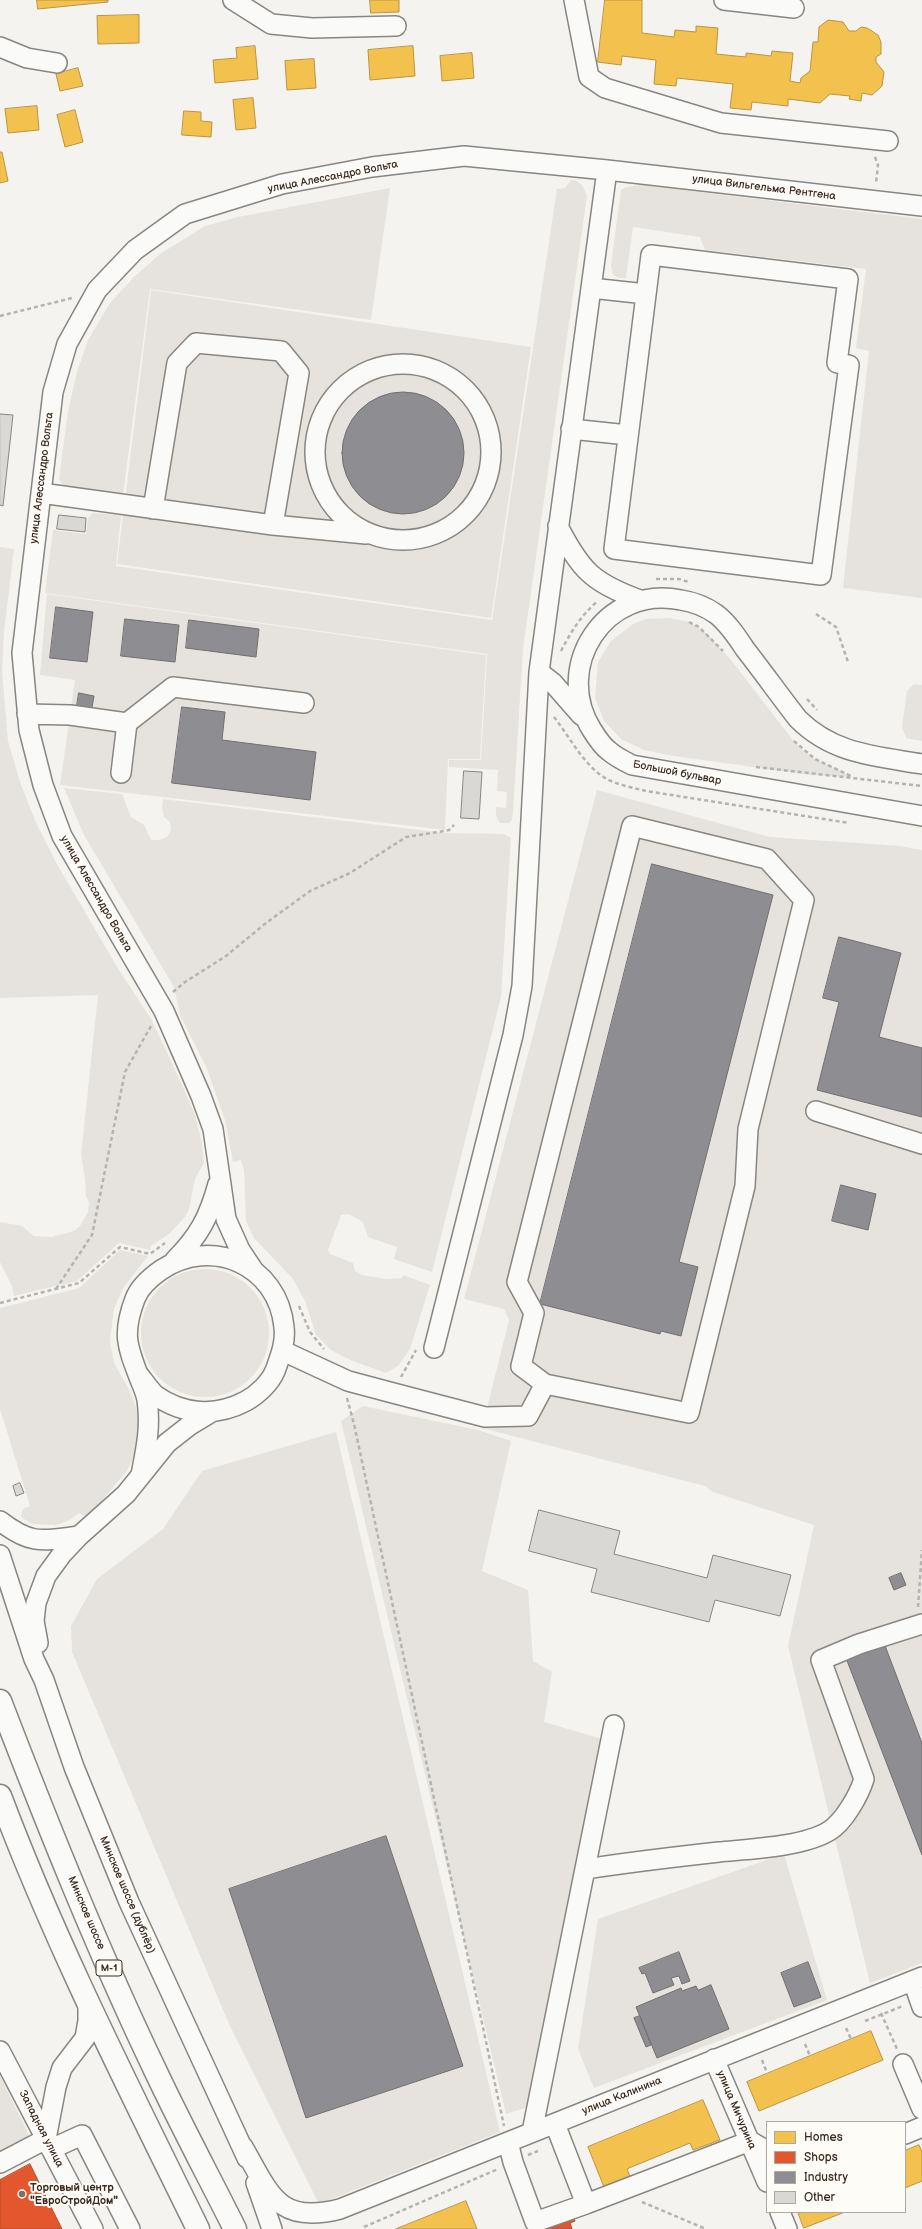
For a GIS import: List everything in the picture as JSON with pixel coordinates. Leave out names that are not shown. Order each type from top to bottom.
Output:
[{"type":"highway","name":"Минское шоссе","points":[[0,1701],[50,1829],[103,1955],[156,2072],[235,2229]]},
{"type":"highway","points":[[0,1796],[20,1849],[88,2003],[198,2229]]},
{"type":"street","points":[[233,0],[271,24],[312,28],[396,26]]},
{"type":"street","points":[[574,0],[589,77],[605,88],[721,123],[888,141]]},
{"type":"street","points":[[724,0],[762,2],[794,8]]},
{"type":"street","points":[[0,47],[27,58],[57,63]]},
{"type":"street","name":"улица Алессандро Вольта","points":[[254,1271],[240,1250],[226,1219],[210,1122],[201,1096],[164,1011],[62,836],[43,785],[29,730],[22,654],[53,392],[67,344],[97,290],[135,250],[185,214],[282,184],[372,167],[464,156],[607,170]]},
{"type":"street","points":[[434,1348],[513,1035],[522,986],[558,526],[607,170]]},
{"type":"street","name":"улица Вильгельма Рентгена","points":[[607,170],[922,206]]},
{"type":"street","points":[[651,255],[848,279],[837,363],[849,365],[821,575],[614,549],[646,294],[651,255]]},
{"type":"street","points":[[591,288],[646,294]]},
{"type":"street","points":[[153,509],[177,363],[196,343],[281,351],[299,373],[273,525]]},
{"type":"street","points":[[40,493],[273,525],[372,535],[401,540],[430,536],[456,523],[477,501],[489,474],[492,445],[485,416],[469,392],[446,374],[419,364],[390,364],[362,373],[339,390],[323,414],[315,442],[317,471],[328,498],[346,520],[372,535]]},
{"type":"street","points":[[571,429],[628,435]]},
{"type":"street","points":[[558,526],[575,559],[594,579],[615,591],[640,600]]},
{"type":"street","name":"Большой бульвар","points":[[922,764],[841,748],[825,741],[798,719],[726,624],[717,615],[704,607],[673,598],[662,597],[640,600],[622,608],[606,618],[591,637],[586,647],[578,680],[577,694],[580,708],[587,722],[608,751],[632,765],[922,816]]},
{"type":"street","points":[[546,678],[587,722]]},
{"type":"street","points":[[121,773],[128,723],[173,687],[304,703]]},
{"type":"street","points":[[27,714],[70,715],[128,723]]},
{"type":"street","points":[[632,826],[766,859],[804,900],[748,1129],[745,1186],[689,1413],[545,1384],[521,1366],[534,1313],[517,1282],[632,826]]},
{"type":"street","points":[[816,1111],[922,1144]]},
{"type":"street","points":[[141,1475],[148,1440],[149,1419],[146,1398],[128,1349],[127,1322],[136,1297],[152,1276],[174,1261],[190,1245],[208,1217],[220,1177]]},
{"type":"street","points":[[138,1374],[155,1394],[185,1410],[210,1413],[231,1409],[254,1396],[273,1376],[283,1351],[285,1328],[280,1306],[269,1287],[254,1271],[235,1260],[215,1255],[194,1255],[174,1261]]},
{"type":"street","points":[[283,1351],[348,1381],[485,1417],[528,1416],[545,1384]]},
{"type":"street","points":[[44,1680],[34,1621],[36,1603],[46,1576],[62,1554],[79,1536],[126,1494],[167,1443],[190,1425],[210,1413]]},
{"type":"street","points":[[0,1521],[16,1533],[34,1540],[79,1536]]},
{"type":"street","name":"Минское шоссе (дублёр)","points":[[0,1554],[34,1659],[44,1680],[74,1767],[137,1921],[243,2147],[272,2229]]},
{"type":"street","points":[[586,1869],[776,1846],[812,1838],[829,1831],[836,1825],[860,1794],[864,1779],[821,1660],[858,1644],[919,1624]]},
{"type":"street","points":[[532,2132],[614,1725]]},
{"type":"street","points":[[918,1979],[921,2004]]},
{"type":"street","name":"улица Калинина","points":[[322,2214],[340,2209],[532,2132],[558,2132],[714,2059],[918,1979]]},
{"type":"street","points":[[49,2144],[56,2087],[62,2068],[85,2038],[88,2021],[88,2003]]},
{"type":"street","name":"Западная улица","points":[[0,2052],[93,2229]]},
{"type":"street","name":"улица Мичурина","points":[[714,2059],[766,2180]]},
{"type":"street","points":[[903,2064],[922,2109]]},
{"type":"street","points":[[906,2134],[922,2127]]},
{"type":"street","points":[[558,2132],[586,2204]]},
{"type":"street","points":[[0,2163],[49,2144],[82,2135],[130,2229]]},
{"type":"street","points":[[508,2142],[530,2226],[750,2142],[766,2150]]},
{"type":"street","points":[[243,2147],[271,2196],[288,2210],[306,2214],[322,2214]]},
{"type":"street","points":[[780,2213],[787,2229]]},
{"type":"street","points":[[308,2229],[322,2214]]},
{"type":"path","points":[[867,139],[878,165],[876,190]]},
{"type":"path","points":[[0,316],[79,296]]},
{"type":"path","points":[[651,580],[679,579],[694,583]]},
{"type":"path","points":[[560,652],[574,625],[586,610],[615,591]]},
{"type":"path","points":[[816,614],[836,627],[848,662]]},
{"type":"path","points":[[686,621],[699,627],[726,654]]},
{"type":"path","points":[[546,678],[550,710],[580,754],[598,773],[620,785],[646,791],[851,823]]},
{"type":"path","points":[[803,694],[823,716]]},
{"type":"path","points":[[792,739],[815,759],[853,778]]},
{"type":"path","points":[[750,766],[811,775],[922,786]]},
{"type":"path","points":[[167,988],[171,995],[185,982],[226,956],[266,923],[310,891],[350,873],[406,838],[444,831],[454,825]]},
{"type":"path","points":[[56,1289],[92,1235],[125,1072],[154,1022],[164,1011]]},
{"type":"path","points":[[0,1303],[78,1284],[120,1247],[150,1254]]},
{"type":"path","points":[[346,1394],[354,1424],[508,2142]]},
{"type":"path","points":[[919,1624],[922,1550]]},
{"type":"path","points":[[873,1996],[903,2064]]},
{"type":"path","points":[[860,2022],[881,2014],[921,2004]]},
{"type":"path","points":[[840,2030],[853,2025]]},
{"type":"path","points":[[846,2028],[851,2039]]},
{"type":"path","points":[[798,2047],[812,2041]]},
{"type":"path","points":[[805,2044],[810,2056]]},
{"type":"path","points":[[755,2063],[769,2058]]},
{"type":"path","points":[[762,2060],[767,2073]]},
{"type":"path","points":[[364,2227],[513,2162],[558,2132]]},
{"type":"path","points":[[638,2201],[706,2229]]},
{"type":"shaded area","points":[[571,180],[577,181],[582,185],[587,196],[523,649],[513,812],[512,820],[509,823],[500,823],[496,816],[496,807],[506,808],[507,792],[497,791],[498,770],[449,767],[449,760],[481,760],[487,654],[45,593],[53,530],[86,534],[88,518],[93,513],[121,515],[116,566],[492,620],[557,189],[565,188]]},
{"type":"shaded area","points":[[641,185],[922,219],[922,598],[843,588],[869,351],[856,348],[866,269],[705,250],[700,237],[633,227],[626,278],[619,278],[613,275],[611,265],[621,190],[626,187]]},
{"type":"shaded area","points":[[390,188],[371,320],[150,289],[123,495],[71,488],[62,484],[59,479],[68,411],[77,372],[88,340],[110,303],[135,276],[160,254],[205,226],[238,217]]},
{"type":"shaded area","points":[[151,290],[531,347],[491,618],[117,564]]},
{"type":"shaded area","points":[[0,547],[14,549],[4,632],[2,671],[8,741],[20,782],[36,823],[58,866],[119,970],[151,1019],[166,1050],[194,1112],[202,1143],[204,1163],[195,1179],[189,1210],[185,1217],[169,1234],[151,1246],[150,1250],[119,1243],[77,1281],[14,1296],[12,1286],[0,1262],[0,1222],[22,1226],[34,1236],[51,1237],[74,1231],[80,1226],[88,1212],[89,1203],[86,1196],[81,1155],[98,995],[0,998]]},
{"type":"shaded area","points":[[47,594],[486,655],[480,759],[448,759],[445,830],[60,785],[75,680],[40,675]]},
{"type":"shaded area","points":[[669,618],[690,622],[707,634],[731,660],[792,739],[803,750],[815,759],[853,777],[811,775],[674,756],[644,750],[621,739],[604,721],[595,698],[598,662],[611,641],[633,624],[646,619]]},
{"type":"shaded area","points":[[914,684],[922,685],[922,741],[906,738],[902,727],[907,691]]},
{"type":"shaded area","points":[[64,788],[122,794],[131,817],[144,825],[151,840],[159,840],[167,837],[171,830],[170,822],[164,817],[162,808],[163,799],[445,833],[504,834],[511,838],[501,997],[432,1272],[394,1259],[397,1247],[368,1237],[363,1222],[349,1214],[341,1215],[328,1250],[330,1254],[353,1263],[355,1271],[362,1275],[386,1279],[402,1278],[403,1275],[430,1285],[410,1349],[398,1366],[386,1373],[350,1360],[331,1350],[316,1335],[305,1301],[293,1279],[254,1238],[246,1221],[244,1170],[241,1160],[233,1162],[225,1120],[207,1069],[180,1015],[174,987],[84,835]]},
{"type":"shaded area","points":[[597,790],[770,837],[900,846],[922,850],[922,1963],[870,1983],[788,1646],[814,1525],[713,1492],[705,1486],[482,1428],[509,1320],[504,1309],[464,1299]]},
{"type":"shaded area","points":[[120,1250],[148,1256],[124,1287],[114,1308],[110,1341],[114,1363],[130,1391],[138,1413],[140,1428],[136,1451],[127,1471],[98,1505],[84,1516],[79,1513],[70,1520],[56,1525],[32,1524],[21,1517],[23,1509],[30,1506],[0,1409],[0,1308],[79,1288]]},
{"type":"shaded area","points":[[199,1269],[211,1269],[224,1272],[235,1277],[246,1284],[254,1292],[266,1314],[269,1333],[268,1345],[264,1357],[254,1374],[246,1382],[224,1394],[211,1397],[199,1397],[186,1394],[175,1389],[164,1382],[156,1374],[144,1352],[141,1339],[141,1327],[144,1314],[149,1303],[156,1292],[164,1284],[186,1272]]},
{"type":"shaded area","points":[[363,1406],[478,1430],[511,1441],[482,1571],[528,1590],[533,1661],[552,1672],[544,1722],[606,1740],[531,2106],[506,2114],[341,1421]]},
{"type":"shaded area","points":[[336,1432],[500,2132],[319,2204],[229,2024],[72,1652],[71,1626],[97,1579],[163,1529],[202,1471]]},
{"type":"shaded area","points":[[784,1854],[827,2000],[594,2088],[578,2049],[598,1919]]},
{"type":"shaded area","points":[[0,2076],[32,2141],[0,2157]]},
{"type":"building: Homes","points":[[37,0],[108,0],[108,2],[38,9]]},
{"type":"building: Homes","points":[[370,0],[399,0],[399,12],[371,13]]},
{"type":"building: Homes","points":[[605,0],[642,0],[642,33],[674,37],[675,30],[696,32],[696,26],[718,28],[716,54],[746,57],[746,53],[771,56],[772,51],[793,53],[790,81],[800,83],[801,78],[810,71],[813,42],[818,42],[819,27],[828,20],[843,22],[849,31],[856,31],[861,27],[867,28],[878,35],[881,42],[881,54],[876,57],[876,62],[884,72],[882,86],[872,95],[862,93],[861,101],[849,99],[850,96],[830,94],[820,103],[788,99],[788,106],[752,102],[751,110],[730,108],[733,84],[677,78],[676,86],[654,84],[656,60],[622,56],[621,65],[598,62]]},
{"type":"building: Homes","points":[[139,15],[139,43],[98,44],[97,16]]},
{"type":"building: Homes","points":[[255,46],[258,79],[215,83],[213,60],[237,58],[236,48]]},
{"type":"building: Homes","points":[[413,46],[415,76],[370,80],[368,50]]},
{"type":"building: Homes","points":[[472,53],[474,78],[442,81],[440,56]]},
{"type":"building: Homes","points":[[314,59],[316,88],[287,90],[285,61]]},
{"type":"building: Homes","points":[[78,68],[83,86],[60,91],[56,74]]},
{"type":"building: Homes","points":[[253,98],[256,128],[236,130],[233,100]]},
{"type":"building: Homes","points":[[37,106],[39,130],[8,133],[5,109]]},
{"type":"building: Homes","points":[[75,110],[83,142],[65,147],[57,115]]},
{"type":"building: Homes","points":[[184,111],[201,112],[201,121],[212,122],[211,137],[182,135]]},
{"type":"building: Homes","points":[[0,152],[2,152],[8,181],[0,183]]},
{"type":"building: Homes","points":[[871,2031],[883,2060],[759,2111],[747,2082]]},
{"type":"building: Homes","points":[[703,2100],[720,2140],[693,2150],[690,2143],[627,2169],[630,2176],[604,2187],[588,2147]]},
{"type":"building: Homes","points":[[919,2145],[922,2152],[922,2181],[906,2188],[906,2151]]},
{"type":"building: Homes","points":[[466,2201],[477,2229],[396,2229]]},
{"type":"building: Homes","points":[[798,2213],[842,2213],[804,2228]]},
{"type":"building: Shops","name":"Торговый центр \"ЕвроСтройДом\"","points":[[30,2164],[62,2229],[0,2229],[0,2180]]},
{"type":"building: Shops","points":[[572,2214],[575,2221],[570,2223],[572,2229],[543,2229]]},
{"type":"building: Industry","points":[[403,392],[426,396],[437,402],[446,410],[454,419],[460,430],[464,453],[460,476],[454,487],[446,496],[437,504],[426,510],[403,514],[380,510],[369,504],[360,496],[352,487],[346,476],[342,453],[346,430],[352,419],[360,410],[369,402],[380,396]]},
{"type":"building: Industry","points":[[56,607],[93,612],[87,662],[50,658]]},
{"type":"building: Industry","points":[[125,619],[179,625],[175,662],[121,656]]},
{"type":"building: Industry","points":[[189,620],[259,629],[256,657],[186,648]]},
{"type":"building: Industry","points":[[79,693],[94,696],[91,713],[76,711]]},
{"type":"building: Industry","points":[[182,707],[225,712],[222,740],[316,752],[310,800],[172,783]]},
{"type":"building: Industry","points":[[652,864],[773,895],[679,1262],[698,1267],[681,1336],[661,1331],[660,1334],[540,1304]]},
{"type":"building: Industry","points":[[839,937],[901,953],[879,1037],[922,1048],[922,1117],[817,1090],[839,1002],[823,998]]},
{"type":"building: Industry","points":[[841,1185],[876,1194],[868,1230],[832,1221]]},
{"type":"building: Industry","points":[[901,1573],[906,1585],[894,1590],[889,1578]]},
{"type":"building: Industry","points":[[884,1643],[922,1743],[922,1855],[846,1658]]},
{"type":"building: Industry","points":[[386,1836],[463,2066],[306,2118],[229,1889]]},
{"type":"building: Industry","points":[[679,1952],[690,1981],[682,1984],[679,1976],[671,1978],[674,1985],[653,1993],[645,1973],[642,1974],[639,1968]]},
{"type":"building: Industry","points":[[808,1962],[821,1997],[794,2007],[781,1973]]},
{"type":"building: Industry","points":[[711,1985],[729,2029],[657,2058],[636,2007],[681,1988],[682,1991],[696,1986],[698,1990]]},
{"type":"building: Industry","points":[[640,2016],[651,2045],[646,2047],[634,2018]]},
{"type":"building: Other","points":[[0,414],[13,415],[3,506],[0,505]]},
{"type":"building: Other","points":[[59,515],[86,518],[85,532],[57,529]]},
{"type":"building: Other","points":[[464,771],[482,772],[479,819],[461,818]]},
{"type":"building: Other","points":[[20,1483],[24,1493],[16,1496],[13,1486]]},
{"type":"building: Other","points":[[539,1510],[620,1531],[614,1554],[707,1578],[713,1555],[791,1575],[780,1616],[715,1600],[709,1622],[591,1592],[597,1569],[529,1551]]},
{"type":"place","name":"Торговый центр \"ЕвроСтройДом\"","points":[[22,2194]]}]
